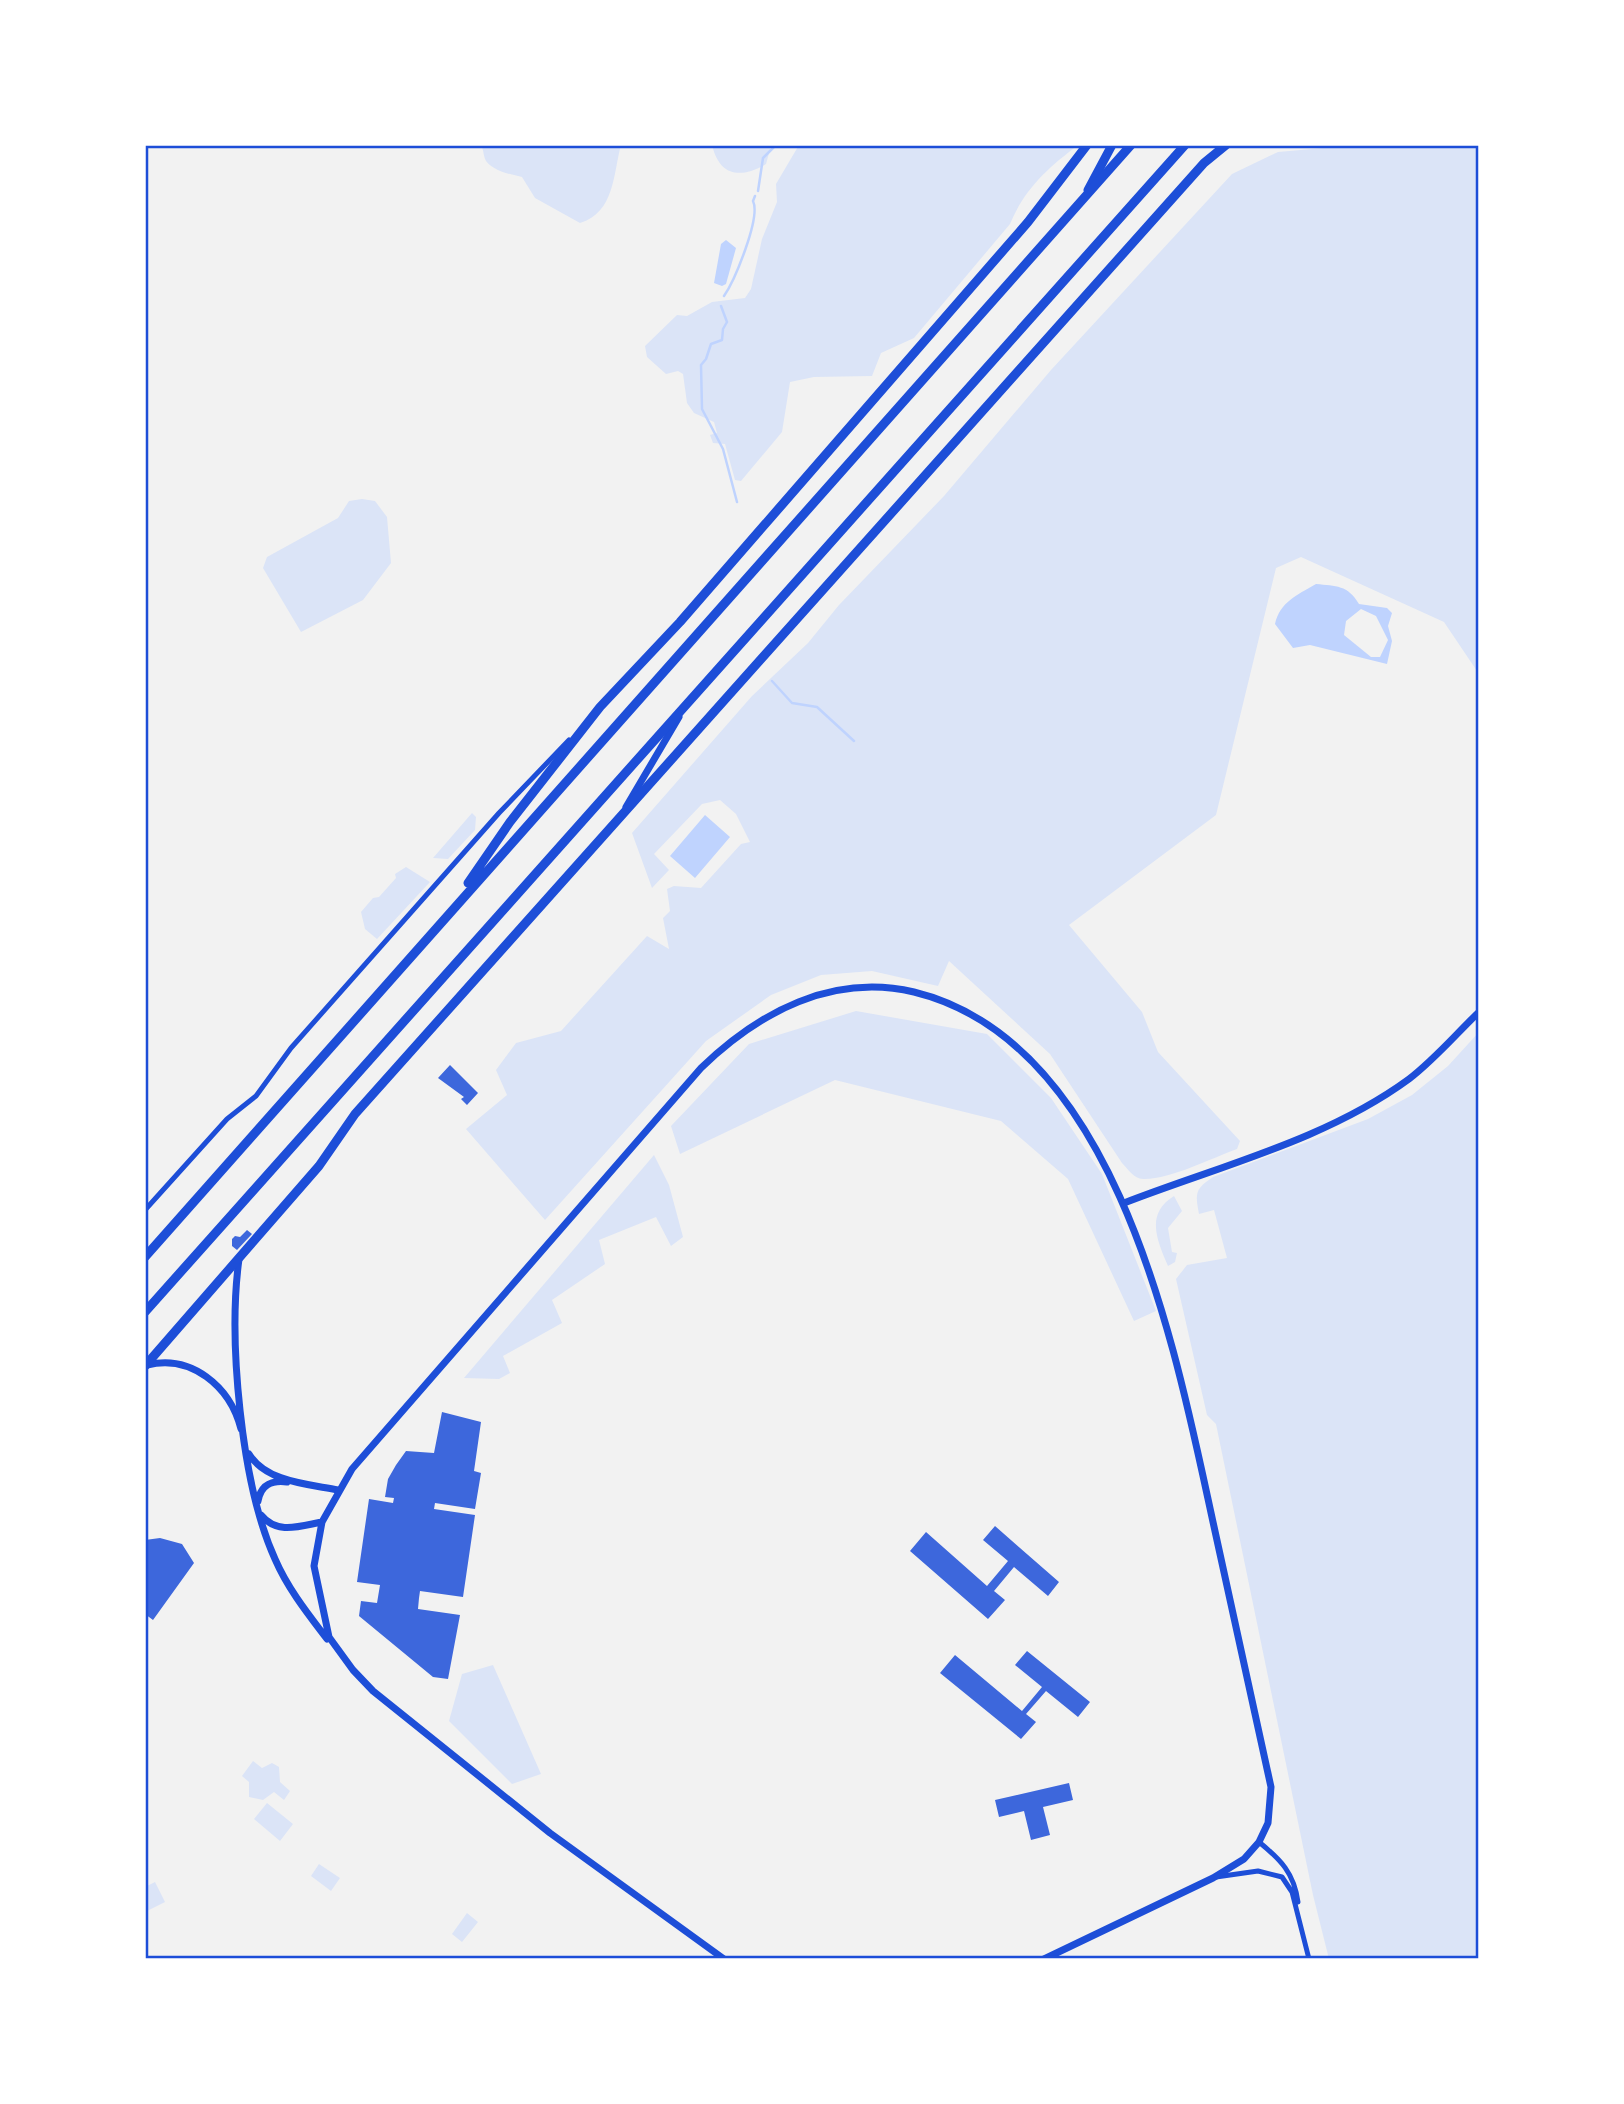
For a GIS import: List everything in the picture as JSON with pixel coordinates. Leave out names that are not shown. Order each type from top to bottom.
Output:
[{"type":"main road","points":[[444,918],[510,822],[600,707],[680,622],[1019,233],[1087,145]]},
{"type":"main road","points":[[1082,201],[1112,145]]},
{"type":"main road","points":[[145,1257],[1131,145]]},
{"type":"main road","points":[[145,1312],[1185,145]]},
{"type":"main road","points":[[146,1365],[319,1166],[355,1114],[1204,163],[1226,145]]},
{"type":"street","points":[[618,819],[688,701]]},
{"type":"street","points":[[145,1210],[227,1119],[256,1096],[291,1048],[499,813],[600,707]]},
{"type":"street","points":[[341,1656],[329,1637],[314,1566],[322,1522],[338,1490],[419,1389],[701,1068],[746,1030],[810,995],[868,986],[905,990],[962,1008],[988,1024],[1027,1057],[1051,1085],[1100,1158],[1124,1203],[1157,1292],[1179,1371],[1270,1782],[1271,1810],[1259,1842],[1244,1859],[1213,1878],[1044,1959]]},
{"type":"street","points":[[1124,1203],[1328,1126],[1410,1078],[1479,1013]]},
{"type":"street","points":[[239,1259],[237,1342],[246,1449],[253,1461],[264,1470],[299,1483]]},
{"type":"street","points":[[146,1365],[176,1362],[192,1366],[228,1401],[240,1424],[257,1507],[274,1558],[288,1586],[341,1656],[373,1692],[506,1799],[724,1959]]},
{"type":"street","points":[[322,1522],[282,1528],[263,1518],[257,1507],[260,1491],[268,1483],[299,1483],[338,1490]]},
{"type":"street","points":[[1259,1842],[1278,1857],[1293,1877],[1309,1959]]},
{"type":"street","points":[[1213,1878],[1258,1871],[1275,1873],[1289,1884],[1300,1919]]},
{"type":"shaded area","points":[[481,145],[621,145],[614,180],[606,201],[591,218],[580,223],[535,198],[522,177],[490,165]]},
{"type":"shaded area","points":[[712,145],[771,146],[766,164],[740,173],[720,164]]},
{"type":"shaded area","points":[[799,145],[1078,145],[1030,189],[1010,224],[914,338],[881,353],[872,376],[814,377],[790,382],[782,432],[741,481],[735,480],[725,444],[713,443],[710,435],[717,433],[714,422],[694,413],[687,403],[683,374],[678,371],[666,374],[647,357],[645,346],[677,315],[687,316],[712,302],[745,298],[751,289],[762,239],[777,202],[776,184]]},
{"type":"shaded area","points":[[1357,145],[1479,145],[1479,674],[1444,622],[1301,557],[1276,568],[1216,815],[1069,925],[1142,1012],[1158,1052],[1240,1141],[1237,1149],[1165,1176],[1143,1179],[1137,1177],[1122,1163],[1050,1054],[949,961],[938,986],[872,971],[821,975],[771,995],[706,1041],[545,1220],[466,1129],[507,1095],[496,1070],[516,1043],[561,1031],[647,936],[669,949],[663,918],[670,911],[667,889],[674,886],[701,888],[741,844],[750,842],[736,814],[720,800],[702,804],[654,854],[669,870],[652,888],[632,833],[752,696],[808,643],[839,605],[944,496],[1051,370],[1232,174],[1278,152]]},
{"type":"shaded area","points":[[349,501],[375,501],[387,517],[391,563],[363,600],[301,632],[263,568],[267,557],[338,518]]},
{"type":"shaded area","points":[[472,813],[476,817],[475,830],[448,859],[433,858]]},
{"type":"shaded area","points":[[406,867],[430,882],[377,939],[365,929],[361,912],[396,878],[395,874]]},
{"type":"shaded area","points":[[856,1011],[987,1034],[1051,1098],[1102,1174],[1156,1311],[1134,1321],[1068,1179],[1001,1121],[835,1080],[680,1154],[671,1126],[749,1044]]},
{"type":"shaded area","points":[[1479,1032],[1479,1959],[1329,1959],[1313,1895],[1216,1424],[1207,1415],[1176,1279],[1187,1265],[1227,1258],[1214,1210],[1199,1214],[1198,1192],[1207,1181],[1368,1119],[1412,1095],[1448,1066]]},
{"type":"shaded area","points":[[654,1155],[669,1185],[683,1237],[671,1246],[656,1217],[599,1240],[605,1264],[552,1300],[562,1323],[503,1356],[510,1373],[499,1379],[464,1378]]},
{"type":"shaded area","points":[[1174,1196],[1182,1211],[1168,1228],[1172,1252],[1177,1253],[1175,1262],[1168,1266],[1157,1237],[1156,1219],[1165,1203]]},
{"type":"shaded area","points":[[493,1665],[541,1774],[512,1784],[449,1721],[462,1674]]},
{"type":"shaded area","points":[[253,1761],[262,1768],[272,1763],[279,1767],[280,1782],[290,1791],[284,1800],[274,1792],[263,1800],[249,1797],[249,1782],[242,1776]]},
{"type":"shaded area","points":[[267,1803],[293,1824],[280,1841],[254,1819]]},
{"type":"shaded area","points":[[319,1864],[340,1878],[331,1891],[311,1876]]},
{"type":"shaded area","points":[[155,1882],[165,1902],[145,1912],[145,1887]]},
{"type":"shaded area","points":[[467,1913],[478,1922],[462,1942],[452,1934]]},
{"type":"water","points":[[726,240],[736,248],[726,284],[722,286],[714,283],[721,244]]},
{"type":"water","points":[[1316,584],[1346,590],[1359,604],[1387,608],[1392,613],[1388,626],[1392,641],[1387,664],[1310,645],[1293,648],[1275,624],[1277,616],[1285,605]],"holes":[[[1361,609],[1376,616],[1388,640],[1380,657],[1371,657],[1344,635],[1346,621]]]},
{"type":"water","points":[[705,815],[730,837],[695,878],[670,856]]},
{"type":"building","points":[[450,1065],[478,1093],[467,1105],[461,1099],[464,1097],[438,1078]]},
{"type":"building","points":[[247,1230],[252,1234],[237,1250],[232,1246],[232,1239],[235,1236],[240,1237]]},
{"type":"building","points":[[442,1412],[481,1422],[474,1471],[481,1473],[475,1509],[435,1503],[434,1509],[475,1515],[463,1597],[420,1591],[419,1598],[418,1609],[460,1615],[448,1679],[433,1677],[359,1616],[361,1601],[377,1603],[380,1585],[357,1582],[369,1499],[393,1503],[394,1498],[385,1497],[388,1479],[406,1451],[434,1453]]},
{"type":"building","points":[[995,1526],[1059,1582],[1048,1596],[1014,1567],[994,1591],[1005,1600],[988,1619],[910,1551],[926,1532],[987,1586],[1008,1561],[983,1540]]},
{"type":"building","points":[[160,1538],[182,1544],[194,1563],[153,1620],[145,1614],[145,1540]]},
{"type":"building","points":[[1027,1651],[1090,1702],[1078,1717],[1046,1691],[1026,1714],[1036,1722],[1021,1739],[940,1673],[955,1655],[1022,1711],[1042,1687],[1015,1665]]},
{"type":"building","points":[[1069,1783],[1073,1800],[1043,1807],[1050,1835],[1031,1840],[1024,1811],[999,1817],[995,1800]]},
{"type":"waterway","points":[[758,191],[763,158],[776,145]]},
{"type":"waterway","points":[[724,296],[750,234],[755,196]]},
{"type":"waterway","points":[[721,306],[727,322],[722,340],[711,344],[701,365],[702,409],[723,449],[737,502]]},
{"type":"waterway","points":[[772,681],[792,703],[817,707],[854,741]]}]
